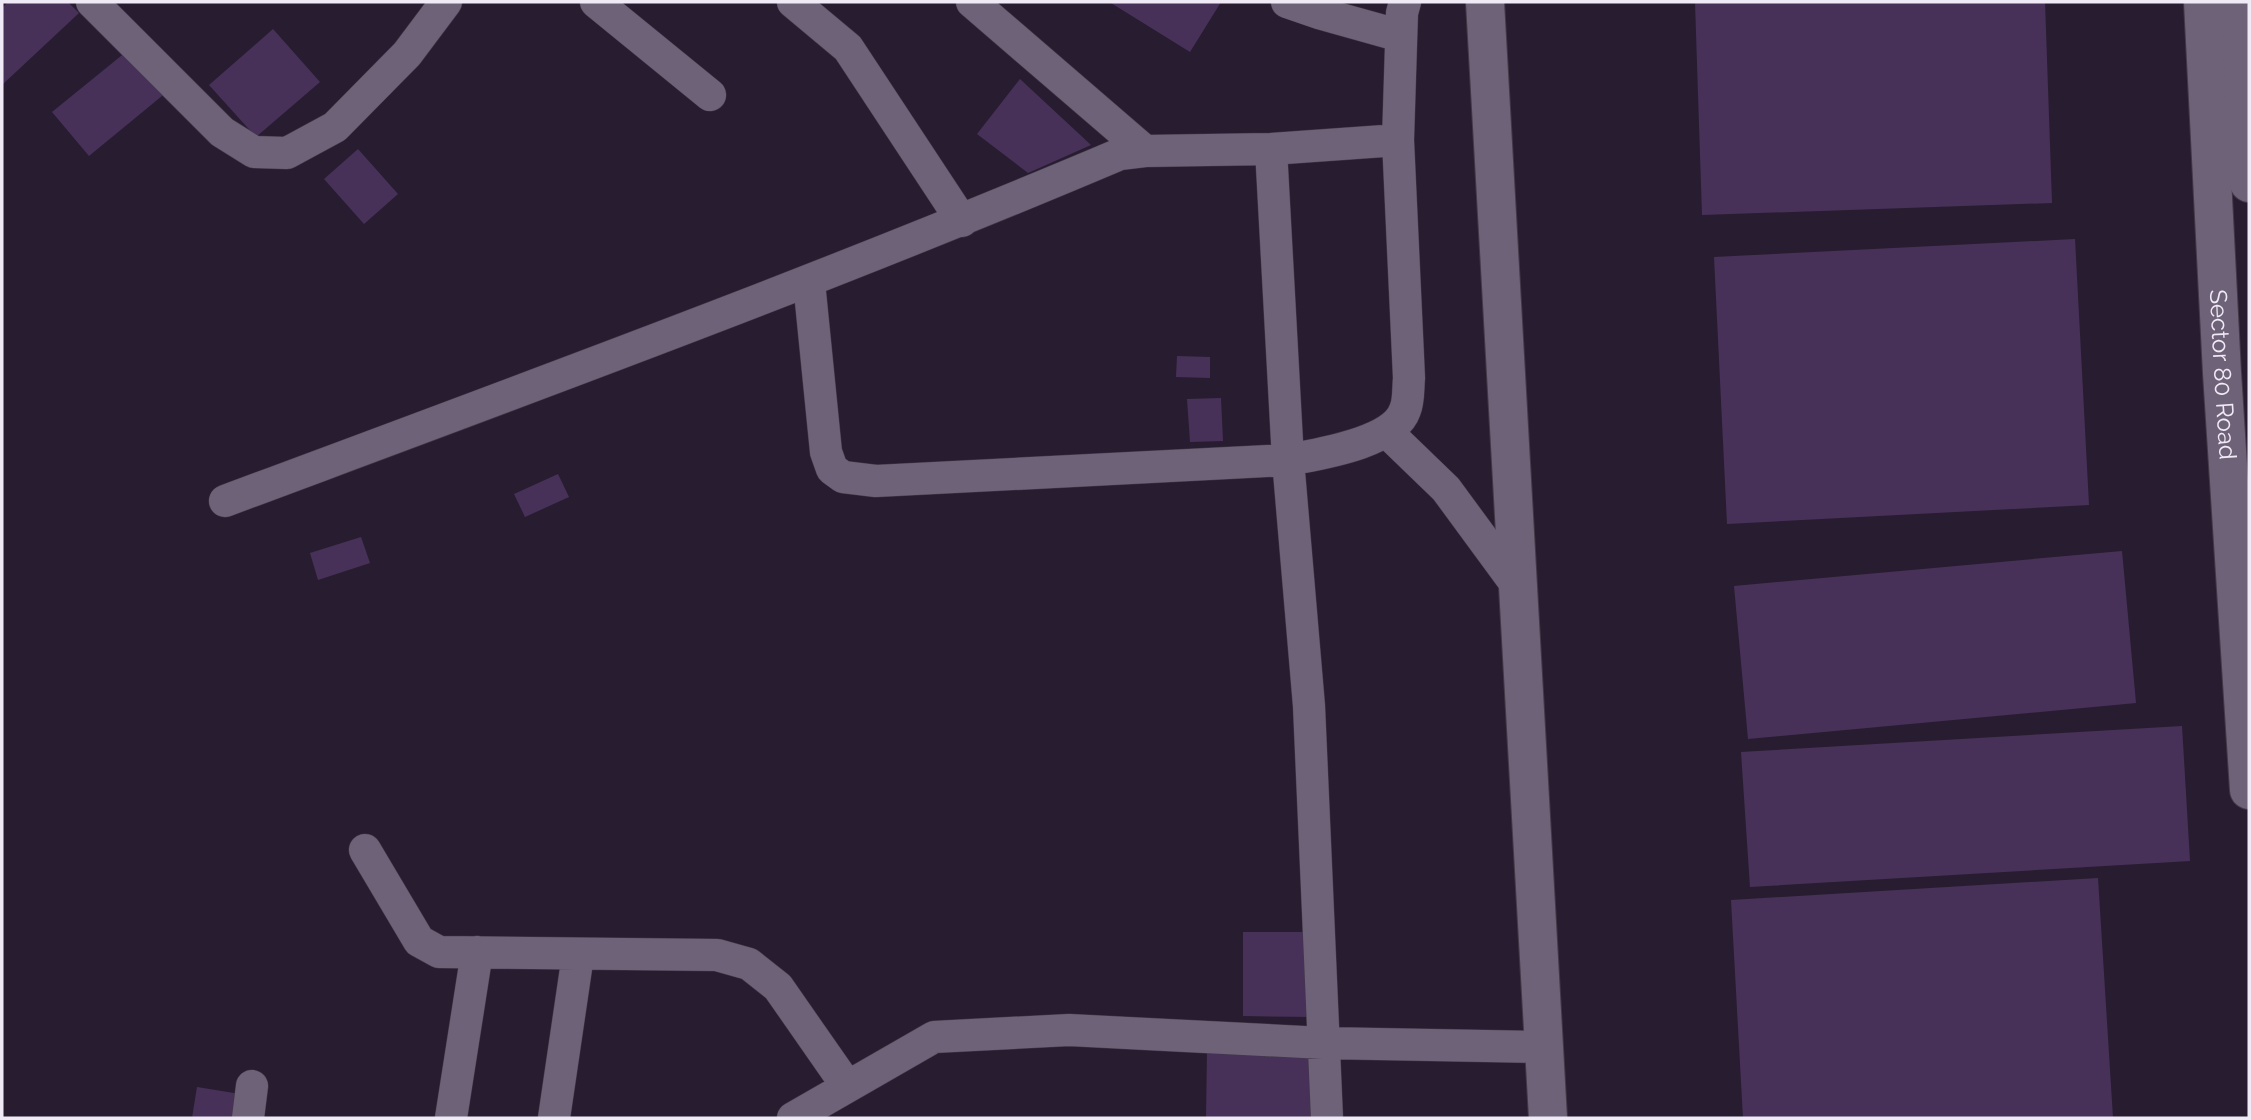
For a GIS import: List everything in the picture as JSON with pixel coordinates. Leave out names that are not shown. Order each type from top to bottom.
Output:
[{"type":"street","points":[[92,2],[222,132],[254,152],[287,153],[335,127],[407,54],[446,2]]},
{"type":"street","points":[[596,2],[710,95]]},
{"type":"street","points":[[793,2],[848,48],[962,221]]},
{"type":"street","points":[[972,2],[1145,151]]},
{"type":"street","points":[[1287,2],[1401,36]]},
{"type":"street","points":[[809,282],[826,452],[832,469],[843,477],[876,481],[1288,460],[1349,447],[1387,432],[1405,412],[1409,378],[1398,140],[1401,36],[1405,2]]},
{"type":"street","points":[[1485,2],[1548,1118]]},
{"type":"street","name":"Sector 80 Road","points":[[2203,2],[2222,373],[2249,790]]},
{"type":"street","points":[[2240,2],[2249,183]]},
{"type":"street","points":[[225,501],[809,282],[1120,154],[1145,151],[1271,149],[1398,140]]},
{"type":"street","points":[[1271,149],[1288,460],[1309,706],[1328,1118]]},
{"type":"street","points":[[1387,432],[1446,489],[1518,587]]},
{"type":"street","points":[[366,850],[419,941],[439,952],[717,955],[749,964],[778,988],[847,1086]]},
{"type":"street","points":[[452,1118],[477,952]]},
{"type":"street","points":[[554,1118],[578,955]]},
{"type":"street","points":[[793,1118],[934,1037],[1069,1030],[1323,1043],[1545,1047]]},
{"type":"street","points":[[247,1118],[252,1086]]},
{"type":"building","points":[[8,2],[68,2],[79,13],[2,85],[2,8]]},
{"type":"building","points":[[1112,2],[1221,2],[1190,52]]},
{"type":"building","points":[[1695,2],[2045,2],[2052,203],[1702,215]]},
{"type":"building","points":[[273,29],[320,82],[256,137],[209,85]]},
{"type":"building","points":[[132,47],[168,91],[89,156],[52,112]]},
{"type":"building","points":[[1020,79],[1091,145],[1028,173],[977,134]]},
{"type":"building","points":[[358,149],[398,194],[364,224],[324,179]]},
{"type":"building","points":[[2075,239],[2089,505],[1727,524],[1714,257]]},
{"type":"building","points":[[1177,356],[1210,357],[1210,378],[1176,377]]},
{"type":"building","points":[[1221,398],[1223,441],[1190,442],[1187,399]]},
{"type":"building","points":[[558,474],[569,497],[525,517],[514,494]]},
{"type":"building","points":[[361,537],[370,563],[318,580],[310,553]]},
{"type":"building","points":[[2122,551],[2136,703],[1748,739],[1734,586]]},
{"type":"building","points":[[2182,726],[2190,861],[1750,887],[1741,752]]},
{"type":"building","points":[[2098,878],[2113,1118],[1743,1118],[1731,900]]},
{"type":"building","points":[[1243,932],[1316,932],[1315,1017],[1243,1016]]},
{"type":"building","points":[[1207,1051],[1313,1052],[1312,1118],[1206,1118]]},
{"type":"building","points":[[197,1087],[240,1094],[236,1118],[192,1118]]}]
